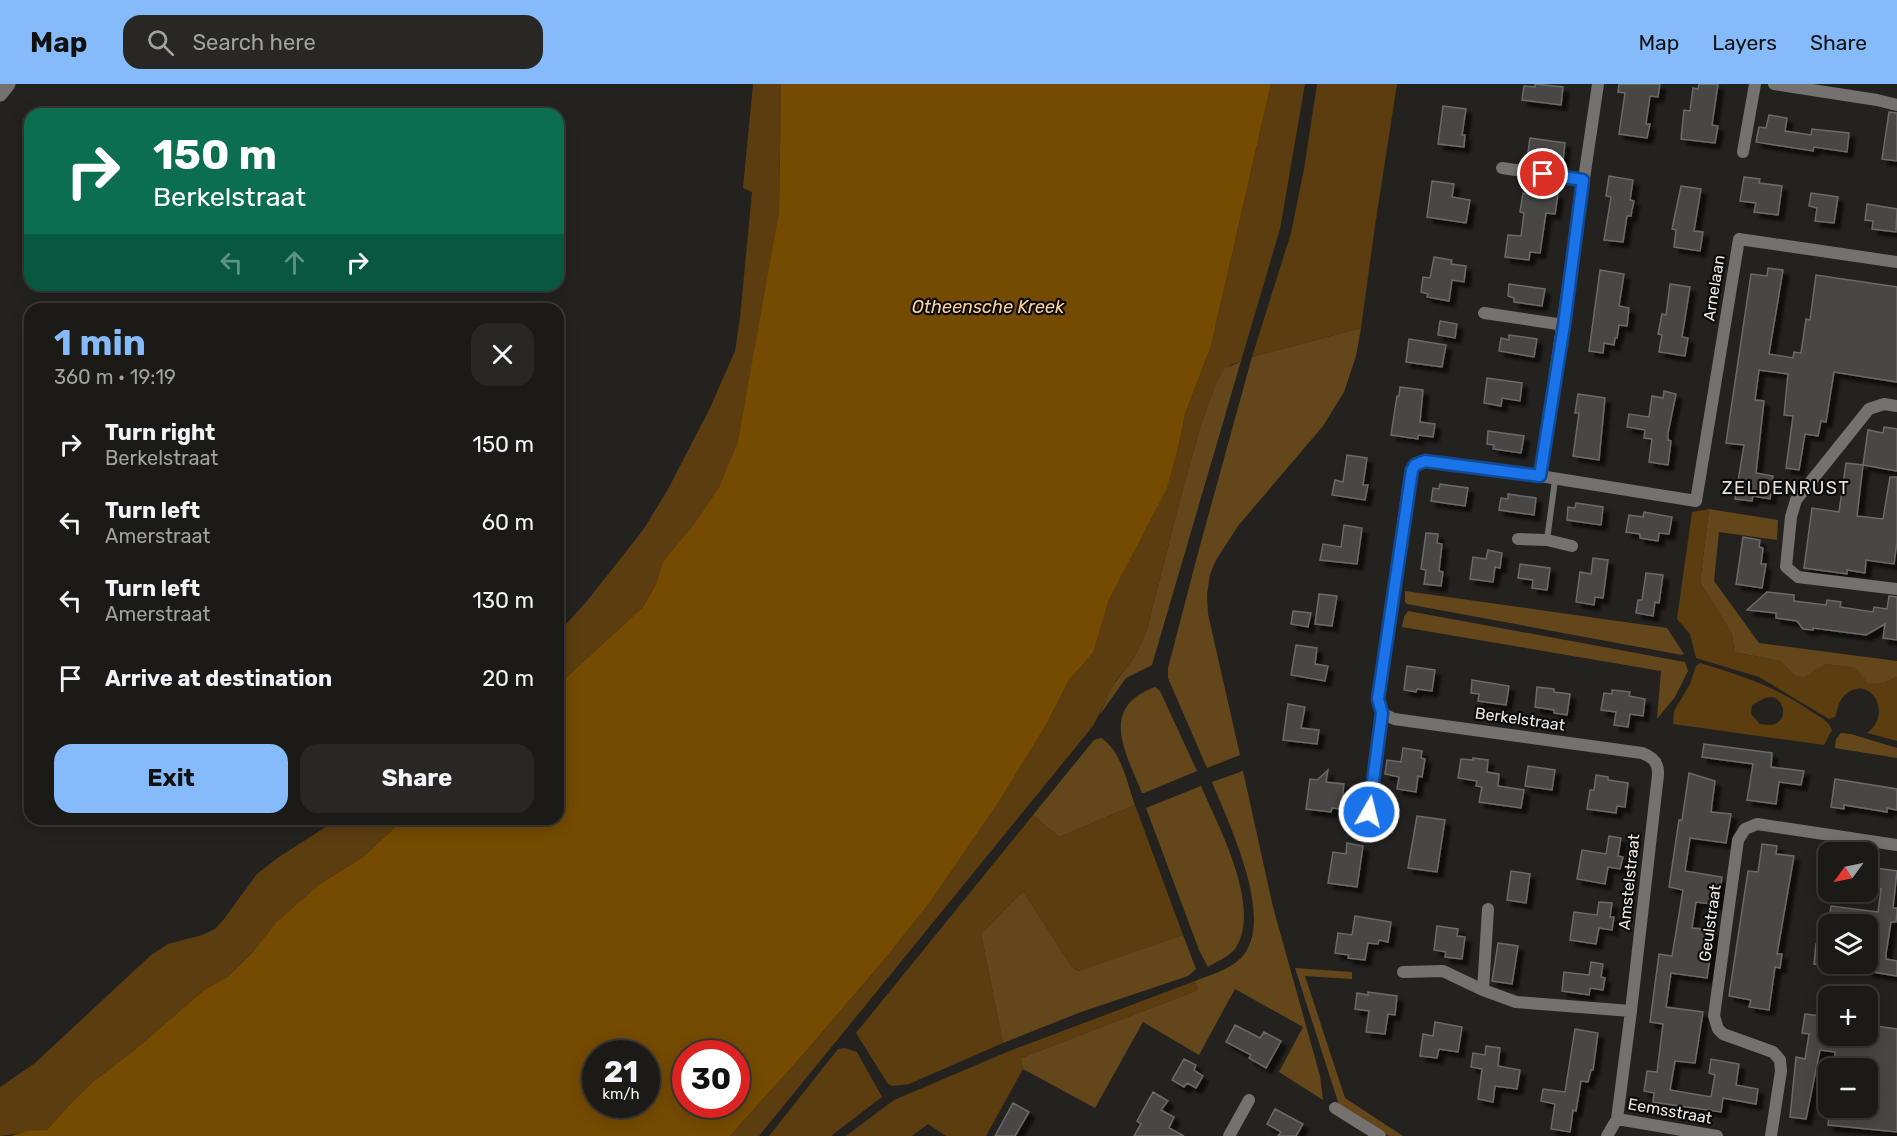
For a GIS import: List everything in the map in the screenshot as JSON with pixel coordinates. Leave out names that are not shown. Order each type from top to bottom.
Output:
[{"type":"street","points":[[0,94],[8,84]]},
{"type":"street","points":[[1540,476],[1598,84]]},
{"type":"street","points":[[1743,152],[1755,84]]},
{"type":"street","points":[[1774,84],[1897,105]]},
{"type":"street","points":[[1502,168],[1583,180]]},
{"type":"street","name":"Arnelaan","points":[[1555,480],[1696,501],[1739,238],[1897,262]]},
{"type":"street","points":[[1484,313],[1564,325]]},
{"type":"street","points":[[1897,406],[1884,404],[1869,409],[1796,500],[1791,517],[1786,567],[1798,576],[1897,589]]},
{"type":"street","points":[[1377,813],[1369,812],[1382,713],[1378,699],[1412,470],[1415,465],[1425,461],[1555,480]]},
{"type":"street","points":[[1518,539],[1546,540],[1572,546]]},
{"type":"street","name":"Berkelstraat","points":[[1382,713],[1394,719],[1642,753],[1653,758]]},
{"type":"street","name":"Amstelstraat","points":[[1617,1119],[1658,775],[1653,758]]},
{"type":"street","name":"Geulstraat","points":[[1770,1136],[1781,1071],[1780,1060],[1773,1052],[1723,1034],[1718,1029],[1714,1016],[1738,840],[1745,829],[1757,824],[1897,845]]},
{"type":"street","points":[[1483,990],[1488,909]]},
{"type":"street","points":[[1403,972],[1443,971],[1483,990],[1516,1002],[1631,1011]]},
{"type":"street","points":[[1229,1136],[1249,1100]]},
{"type":"street","points":[[1335,1108],[1380,1136]]},
{"type":"street","points":[[1607,1136],[1617,1119]]},
{"type":"street","name":"Eemsstraat","points":[[1617,1119],[1717,1136]]},
{"type":"lane","points":[[1546,540],[1555,480]]},
{"type":"shaded area","points":[[753,84],[781,84],[779,211],[739,442],[719,487],[664,562],[656,584],[643,607],[564,679],[564,626],[643,530],[667,491],[710,408],[735,351],[752,192],[743,188]]},
{"type":"shaded area","points":[[1271,84],[1305,84],[1280,229],[1241,361],[1230,365],[1214,388],[1180,500],[1146,633],[1135,656],[1116,681],[1093,726],[759,1136],[730,1136],[746,1118],[750,1118],[750,1114],[884,960],[931,901],[1000,800],[1046,725],[1069,680],[1093,653],[1109,600],[1167,487],[1185,414],[1211,346]]},
{"type":"shaded area","points":[[1317,84],[1397,84],[1361,328],[1252,357],[1291,233],[1304,169]]},
{"type":"shaded area","points":[[1361,328],[1356,356],[1344,392],[1323,426],[1238,526],[1216,560],[1210,574],[1207,594],[1208,614],[1240,755],[1207,768],[1168,678],[1168,668],[1252,357]]},
{"type":"shaded area","points":[[1241,361],[1152,665],[1126,678],[1099,716],[1112,687],[1135,656],[1146,633],[1180,500],[1214,388],[1224,369]]},
{"type":"shaded area","points":[[1709,509],[1700,582],[1732,634],[1734,652],[1780,661],[1794,675],[1826,664],[1856,668],[1886,682],[1897,677],[1897,741],[1867,733],[1875,724],[1879,714],[1874,696],[1867,691],[1859,689],[1850,691],[1840,702],[1835,717],[1829,719],[1759,677],[1696,658],[1690,634],[1677,619],[1692,512]]},
{"type":"shaded area","points":[[1709,509],[1778,520],[1777,540],[1719,532],[1714,581],[1759,643],[1897,661],[1897,677],[1886,682],[1869,684],[1856,668],[1826,664],[1804,677],[1794,675],[1780,661],[1734,652],[1732,634],[1700,582]]},
{"type":"shaded area","points":[[1405,591],[1667,628],[1684,654],[1407,604]]},
{"type":"shaded area","points":[[1408,611],[1685,662],[1688,671],[1675,697],[1657,719],[1661,671],[1402,627]]},
{"type":"shaded area","points":[[1700,663],[1744,677],[1799,703],[1831,727],[1832,730],[1824,745],[1673,724],[1674,711],[1690,684],[1696,666]],"holes":[[[1765,698],[1777,699],[1782,706],[1782,718],[1773,725],[1760,724],[1751,714],[1752,705]]]},
{"type":"shaded area","points":[[1155,687],[1160,691],[1197,771],[1142,793],[1124,747],[1121,733],[1122,719],[1127,707],[1137,696]]},
{"type":"shaded area","points":[[1841,733],[1897,748],[1897,758],[1835,748],[1836,739]]},
{"type":"shaded area","points":[[1101,738],[1119,759],[1135,805],[1059,837],[1033,815],[1094,740]]},
{"type":"shaded area","points":[[1243,771],[1273,907],[1320,1076],[1323,1100],[1279,1072],[1303,1027],[1235,989],[1199,1055],[1143,1022],[1095,1108],[1023,1069],[1021,1058],[1198,990],[1195,981],[1225,969],[1241,958],[1251,941],[1254,921],[1252,897],[1238,846],[1212,782]]},
{"type":"shaded area","points":[[1201,786],[1235,867],[1244,912],[1242,932],[1235,949],[1208,967],[1199,950],[1146,808]]},
{"type":"shaded area","points":[[1135,805],[1183,935],[1080,971],[1072,967],[1023,891],[981,934],[1003,1043],[909,1084],[893,1086],[888,1084],[856,1033],[1033,815],[1059,837]]},
{"type":"shaded area","points":[[329,825],[398,825],[363,857],[320,884],[229,976],[204,990],[137,1048],[94,1081],[47,1130],[0,1136],[0,1087],[35,1063],[151,955],[168,944],[215,929],[257,874]]},
{"type":"shaded area","points":[[1023,891],[1072,967],[1079,971],[1183,935],[1196,969],[1188,976],[1081,1012],[1003,1043],[981,934]]},
{"type":"shaded area","points":[[1295,968],[1352,972],[1352,979],[1305,976],[1345,1098],[1403,1136],[1389,1136],[1339,1105]]},
{"type":"shaded area","points":[[1195,981],[1198,990],[1021,1058],[1023,1069],[986,1136],[946,1136],[928,1124],[912,1136],[846,1136],[894,1100],[1007,1052]]},
{"type":"shaded area","points":[[845,1048],[857,1052],[882,1097],[831,1136],[769,1136],[838,1049]]},
{"type":"water","name":"Otheensche Kreek","points":[[781,84],[1271,84],[1211,346],[1185,414],[1167,488],[1109,600],[1093,653],[1069,680],[1046,725],[1000,800],[931,901],[884,960],[750,1114],[750,1040],[672,1040],[672,1118],[746,1118],[730,1136],[11,1136],[27,1131],[47,1130],[94,1081],[137,1048],[204,990],[229,976],[252,953],[277,922],[320,884],[363,857],[398,825],[564,825],[564,679],[643,607],[656,584],[663,562],[694,524],[719,487],[738,442],[779,211]]},
{"type":"building","points":[[1535,84],[1563,87],[1561,105],[1522,100],[1524,86],[1535,87]]},
{"type":"building","points":[[1619,84],[1660,84],[1658,97],[1650,96],[1646,124],[1650,124],[1647,138],[1619,134],[1625,93],[1618,92]]},
{"type":"building","points":[[1699,84],[1718,84],[1712,125],[1718,126],[1715,143],[1681,139],[1684,110],[1690,111],[1693,88],[1698,89]]},
{"type":"building","points":[[1443,106],[1466,109],[1462,135],[1465,135],[1464,147],[1438,144]]},
{"type":"building","points":[[1889,112],[1897,113],[1897,161],[1882,159]]},
{"type":"building","points":[[1769,115],[1787,118],[1785,131],[1811,135],[1812,129],[1849,133],[1847,152],[1814,147],[1813,151],[1756,142],[1759,127],[1766,128]]},
{"type":"building","points":[[1530,138],[1565,143],[1563,161],[1534,157],[1535,153],[1528,152]]},
{"type":"building","points":[[1609,176],[1633,180],[1630,200],[1634,201],[1631,216],[1627,216],[1623,242],[1604,240],[1611,197],[1606,196]]},
{"type":"building","points":[[1744,177],[1760,179],[1759,183],[1782,186],[1778,215],[1754,212],[1756,203],[1740,201]]},
{"type":"building","points":[[1432,181],[1454,184],[1452,197],[1470,200],[1466,223],[1427,217]]},
{"type":"building","points":[[1681,186],[1701,189],[1694,231],[1703,232],[1700,251],[1674,247],[1676,230],[1672,229]]},
{"type":"building","points":[[1532,188],[1558,194],[1555,214],[1546,213],[1540,253],[1530,252],[1529,260],[1505,257],[1508,235],[1521,236],[1524,213],[1520,212],[1523,193],[1531,195]]},
{"type":"building","points":[[1811,193],[1838,197],[1834,223],[1815,221],[1817,208],[1809,206]]},
{"type":"building","points":[[1867,204],[1897,209],[1896,232],[1872,229],[1873,221],[1865,220]]},
{"type":"building","points":[[1434,257],[1452,260],[1451,264],[1466,266],[1464,282],[1452,280],[1449,301],[1427,297],[1428,294],[1421,292],[1423,277],[1430,278]]},
{"type":"building","points":[[1768,268],[1783,270],[1769,354],[1793,358],[1794,352],[1801,353],[1806,319],[1810,320],[1816,275],[1897,287],[1897,382],[1834,372],[1826,422],[1821,421],[1818,436],[1805,434],[1799,470],[1786,468],[1793,416],[1784,415],[1788,374],[1759,370],[1755,400],[1764,401],[1756,473],[1773,476],[1770,499],[1753,496],[1752,501],[1735,499],[1744,445],[1726,443],[1751,274],[1767,276]]},
{"type":"building","points":[[1600,270],[1624,274],[1619,306],[1629,308],[1627,326],[1619,325],[1614,345],[1604,343],[1603,353],[1589,351]]},
{"type":"building","points":[[1509,284],[1545,289],[1542,306],[1514,302],[1514,298],[1508,296]]},
{"type":"building","points":[[1670,284],[1690,287],[1682,337],[1688,338],[1685,356],[1659,352],[1662,335],[1658,334],[1662,314],[1666,315]]},
{"type":"building","points":[[1440,321],[1457,324],[1455,338],[1438,335]]},
{"type":"building","points":[[1509,335],[1537,339],[1534,357],[1499,351],[1501,338],[1509,340]]},
{"type":"building","points":[[1409,339],[1446,345],[1442,367],[1406,362]]},
{"type":"building","points":[[1487,378],[1522,383],[1520,401],[1502,398],[1501,406],[1484,403]]},
{"type":"building","points":[[1400,387],[1423,390],[1420,422],[1435,424],[1433,437],[1418,435],[1418,439],[1391,435]]},
{"type":"building","points":[[1664,391],[1676,394],[1668,433],[1668,440],[1671,441],[1668,465],[1649,462],[1652,439],[1644,438],[1645,430],[1627,427],[1629,414],[1649,417],[1652,396],[1663,398]]},
{"type":"building","points":[[1578,394],[1605,398],[1599,460],[1573,456],[1579,413],[1575,413]]},
{"type":"building","points":[[1884,427],[1897,429],[1897,471],[1863,465],[1868,430],[1883,433]]},
{"type":"building","points":[[1488,431],[1524,436],[1521,453],[1493,449],[1494,445],[1487,444]]},
{"type":"building","points":[[1347,455],[1367,458],[1363,485],[1368,485],[1365,500],[1332,495],[1335,480],[1343,482]]},
{"type":"building","points":[[1846,463],[1863,465],[1857,516],[1883,519],[1890,477],[1897,477],[1897,542],[1894,564],[1866,560],[1865,573],[1847,570],[1847,574],[1804,568],[1812,508],[1839,512]]},
{"type":"building","points":[[1440,484],[1468,488],[1465,506],[1431,501],[1433,488],[1439,489]]},
{"type":"building","points":[[1508,494],[1536,498],[1534,515],[1499,510],[1501,498],[1508,499]]},
{"type":"building","points":[[1576,503],[1603,507],[1601,525],[1567,520],[1568,507],[1575,508]]},
{"type":"building","points":[[1644,512],[1672,517],[1669,534],[1659,533],[1658,541],[1640,538],[1640,534],[1626,532],[1629,515],[1643,517]]},
{"type":"building","points":[[1344,525],[1362,528],[1357,564],[1320,560],[1323,544],[1341,547]]},
{"type":"building","points":[[1426,533],[1438,534],[1437,543],[1442,544],[1439,571],[1443,572],[1441,586],[1424,584],[1426,570],[1421,569]]},
{"type":"building","points":[[1743,537],[1760,540],[1759,547],[1763,548],[1761,564],[1766,564],[1762,588],[1736,584]]},
{"type":"building","points":[[1488,550],[1502,553],[1500,568],[1495,567],[1493,582],[1470,579],[1473,557],[1486,559]]},
{"type":"building","points":[[1593,558],[1608,560],[1603,598],[1595,597],[1594,605],[1576,602],[1580,572],[1591,574]]},
{"type":"building","points":[[1520,564],[1550,568],[1547,590],[1532,588],[1533,580],[1518,578]]},
{"type":"building","points":[[1646,573],[1663,575],[1659,603],[1655,602],[1653,616],[1636,613],[1638,600],[1642,600]]},
{"type":"building","points":[[1767,592],[1794,595],[1794,601],[1826,605],[1827,600],[1841,602],[1840,607],[1873,612],[1874,607],[1887,609],[1889,596],[1897,597],[1897,640],[1883,638],[1885,624],[1866,635],[1813,628],[1813,630],[1803,629],[1797,621],[1776,618],[1776,613],[1747,610]]},
{"type":"building","points":[[1319,594],[1337,596],[1332,626],[1315,624]]},
{"type":"building","points":[[1293,611],[1311,613],[1308,627],[1291,624]]},
{"type":"building","points":[[1296,645],[1317,648],[1315,664],[1328,666],[1325,681],[1291,675]]},
{"type":"building","points":[[1407,666],[1435,670],[1432,691],[1404,690]]},
{"type":"building","points":[[1472,680],[1509,686],[1506,705],[1478,701],[1479,694],[1471,693]]},
{"type":"building","points":[[1537,687],[1570,694],[1567,715],[1535,707]]},
{"type":"building","points":[[1612,690],[1630,692],[1629,696],[1645,699],[1643,716],[1630,714],[1628,727],[1614,725],[1616,712],[1601,710],[1604,693],[1612,694]]},
{"type":"building","points":[[1288,704],[1305,707],[1301,728],[1319,730],[1317,744],[1283,740]]},
{"type":"building","points":[[1704,744],[1772,753],[1771,767],[1804,771],[1801,785],[1779,782],[1776,804],[1747,800],[1753,764],[1702,757]]},
{"type":"building","points":[[1403,748],[1422,751],[1421,758],[1425,759],[1422,777],[1418,776],[1416,792],[1397,789],[1399,777],[1385,774],[1387,760],[1401,762]]},
{"type":"building","points":[[1473,758],[1488,760],[1487,772],[1499,774],[1498,786],[1524,790],[1521,808],[1479,802],[1482,787],[1476,786],[1477,781],[1458,778],[1461,759],[1473,760]]},
{"type":"building","points":[[1528,766],[1555,770],[1552,790],[1525,786]]},
{"type":"building","points":[[1328,770],[1326,782],[1344,784],[1341,809],[1332,808],[1331,812],[1306,809],[1310,779],[1317,780]]},
{"type":"building","points":[[1689,773],[1715,781],[1711,812],[1731,814],[1726,843],[1690,838],[1685,871],[1722,877],[1718,905],[1696,902],[1692,928],[1714,930],[1707,978],[1671,973],[1666,1007],[1703,1012],[1695,1063],[1675,1061],[1670,1090],[1711,1097],[1715,1075],[1709,1073],[1711,1059],[1739,1064],[1736,1085],[1758,1089],[1756,1104],[1723,1098],[1721,1112],[1653,1102],[1654,1093],[1644,1091],[1647,1071],[1657,1072],[1663,1024],[1650,1022],[1659,954],[1672,956],[1683,890],[1669,887]]},
{"type":"building","points":[[1596,775],[1608,777],[1608,780],[1628,783],[1625,807],[1617,806],[1616,813],[1587,809],[1590,790],[1594,790]]},
{"type":"building","points":[[1835,779],[1897,789],[1897,810],[1887,808],[1887,812],[1844,805],[1844,809],[1831,807]]},
{"type":"building","points":[[1417,816],[1445,820],[1437,872],[1408,868]]},
{"type":"building","points":[[1609,836],[1621,838],[1618,856],[1623,857],[1620,869],[1608,867],[1605,884],[1577,879],[1582,850],[1606,854]]},
{"type":"building","points":[[1347,843],[1363,846],[1357,887],[1328,883],[1333,852],[1346,854]]},
{"type":"building","points":[[1762,844],[1777,846],[1776,854],[1794,856],[1777,954],[1782,954],[1780,968],[1775,967],[1769,1010],[1749,1007],[1751,1000],[1729,996],[1748,871],[1758,872]]},
{"type":"building","points":[[1878,868],[1897,871],[1893,908],[1897,908],[1896,922],[1891,922],[1886,959],[1897,961],[1897,976],[1878,973],[1878,914],[1830,914],[1831,906],[1878,912],[1881,889],[1878,889]]},
{"type":"building","points":[[1511,871],[1530,874],[1526,903],[1507,900]]},
{"type":"building","points":[[1599,902],[1612,903],[1610,917],[1614,917],[1612,930],[1599,928],[1596,944],[1570,940],[1574,912],[1597,915]]},
{"type":"building","points":[[1355,916],[1391,922],[1388,942],[1379,940],[1378,944],[1368,943],[1365,960],[1348,958],[1349,955],[1335,953],[1338,933],[1352,935]]},
{"type":"building","points":[[1437,926],[1458,929],[1457,936],[1465,937],[1462,959],[1445,957],[1446,952],[1434,950]]},
{"type":"building","points":[[1498,943],[1518,946],[1512,984],[1492,981]]},
{"type":"building","points":[[1816,944],[1818,944],[1818,965],[1814,964]]},
{"type":"building","points":[[1591,962],[1603,964],[1601,977],[1605,978],[1603,990],[1590,988],[1589,995],[1562,991],[1564,972],[1589,975]]},
{"type":"building","points":[[1368,992],[1397,996],[1395,1015],[1388,1014],[1385,1034],[1366,1032],[1369,1011],[1355,1009],[1357,993],[1368,995]]},
{"type":"building","points":[[1805,1014],[1818,1016],[1818,1046],[1878,1046],[1878,1026],[1897,1029],[1897,1132],[1828,1125],[1829,1118],[1878,1118],[1878,1058],[1835,1058],[1835,1052],[1820,1050],[1806,1119],[1790,1117],[1796,1057],[1805,1059],[1809,1034],[1802,1033]]},
{"type":"building","points":[[1435,1022],[1462,1027],[1458,1052],[1439,1049],[1437,1058],[1420,1056],[1423,1034],[1433,1036]]},
{"type":"building","points":[[1235,1025],[1260,1038],[1264,1032],[1281,1041],[1266,1068],[1249,1058],[1251,1055],[1226,1042]]},
{"type":"building","points":[[1575,1029],[1598,1033],[1593,1070],[1591,1070],[1588,1082],[1581,1081],[1570,1132],[1551,1129],[1555,1104],[1541,1101],[1543,1089],[1565,1092]]},
{"type":"building","points":[[1486,1046],[1500,1048],[1498,1066],[1520,1070],[1517,1089],[1495,1086],[1493,1102],[1478,1099],[1482,1069],[1471,1067],[1473,1053],[1485,1055]]},
{"type":"building","points":[[1184,1059],[1196,1065],[1194,1070],[1203,1076],[1196,1088],[1187,1083],[1184,1087],[1172,1080]]},
{"type":"building","points":[[1153,1092],[1168,1101],[1161,1110],[1174,1117],[1169,1128],[1184,1136],[1134,1136],[1141,1124],[1137,1121]]},
{"type":"building","points":[[1013,1103],[1029,1112],[1015,1136],[995,1136]]},
{"type":"building","points":[[1275,1109],[1303,1124],[1296,1136],[1278,1136],[1281,1132],[1267,1124]]},
{"type":"district","name":"ZELDENRUST","points":[[1786,488]]},
{"type":"route","points":[[1369,812],[1382,713],[1378,699],[1412,470],[1415,465],[1425,461],[1540,476],[1564,325],[1583,180],[1543,174]]}]
